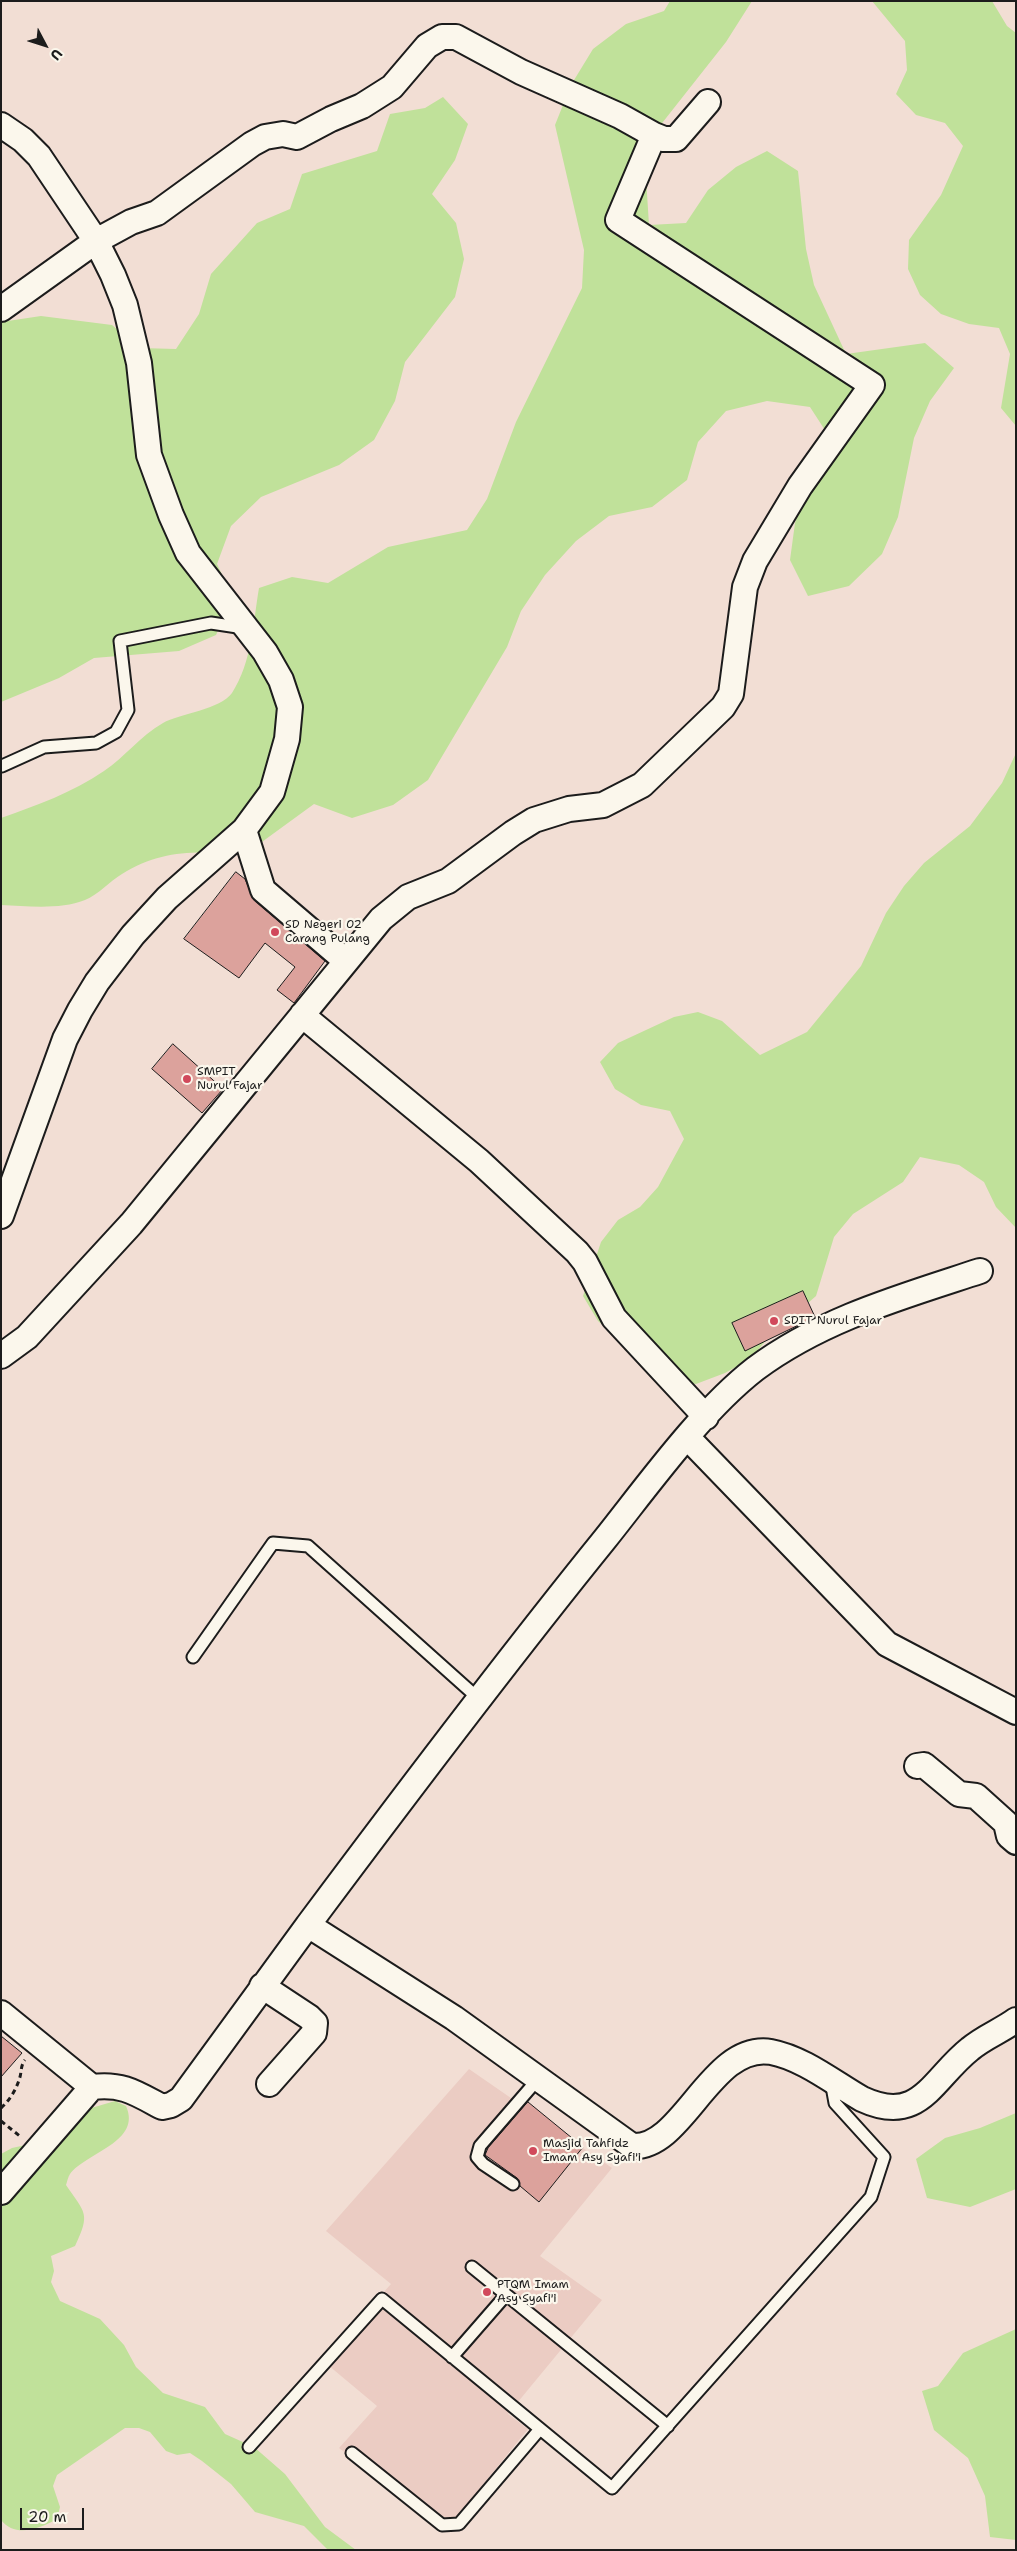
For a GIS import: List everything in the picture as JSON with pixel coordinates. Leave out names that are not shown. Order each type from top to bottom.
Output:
[{"type":"street","points":[[1,309],[96,241],[131,222],[157,212],[252,144],[265,137],[283,134],[297,136],[362,106],[392,87],[427,46],[442,37],[456,38],[521,72],[620,116],[664,139],[676,139],[708,102]]},
{"type":"street","points":[[1,125],[23,140],[39,156],[96,241],[125,305],[138,363],[149,455],[171,516],[188,553],[265,652],[281,680],[290,707],[287,739],[272,792],[244,830],[167,898],[133,935],[97,982],[65,1039],[2,1208]]},
{"type":"street","points":[[1,1356],[27,1337],[89,1272],[182,1164],[381,919],[395,906],[408,897],[448,881],[513,832],[550,813],[603,805],[642,786],[723,708],[731,694],[745,587],[755,561],[800,486],[872,385],[618,220],[654,135]]},
{"type":"street","points":[[244,830],[263,890],[346,961]]},
{"type":"street","points":[[302,1015],[479,1160],[577,1252],[585,1262],[614,1318],[706,1417]]},
{"type":"street","points":[[1,2192],[92,2087],[108,2085],[133,2091],[162,2107],[171,2105],[181,2099],[262,1986],[546,1612],[706,1417],[754,1370],[814,1331],[855,1313],[980,1272]]},
{"type":"street","points":[[688,1438],[887,1644],[1016,1712]]},
{"type":"street","points":[[917,1766],[924,1765],[959,1794],[976,1796],[1006,1823],[1009,1836],[1016,1842]]},
{"type":"street","points":[[308,1925],[454,2018],[622,2141],[632,2146],[642,2147],[661,2138],[720,2073],[746,2056],[757,2052],[782,2055],[874,2105],[897,2108],[907,2106],[927,2092],[970,2049],[1016,2020]]},
{"type":"street","points":[[262,1986],[315,2023],[314,2033],[269,2084]]},
{"type":"street","points":[[1,2013],[92,2087]]},
{"type":"lane","points":[[2,766],[44,747],[96,743],[116,732],[128,710],[120,641],[211,623],[245,628]]},
{"type":"lane","points":[[193,1657],[273,1543],[308,1546],[479,1699]]},
{"type":"lane","points":[[513,2184],[483,2164],[478,2157],[480,2146],[538,2079]]},
{"type":"lane","points":[[249,2446],[382,2299],[612,2488],[871,2198],[884,2157],[835,2103],[831,2081]]},
{"type":"lane","points":[[472,2267],[668,2426]]},
{"type":"lane","points":[[452,2357],[506,2295]]},
{"type":"lane","points":[[352,2452],[442,2525],[459,2524],[540,2429]]},
{"type":"path","points":[[1,2108],[8,2102],[19,2080],[22,2064],[38,2044]]},
{"type":"shaded area","name":"PTQM Imam Asy Syafi'i","points":[[469,2069],[612,2168],[540,2256],[602,2300],[508,2414],[528,2429],[447,2529],[339,2448],[377,2406],[322,2360],[391,2284],[326,2231]]},
{"type":"green space","points":[[670,1],[752,1],[726,42],[644,146],[649,225],[686,223],[708,190],[736,167],[767,151],[798,171],[806,249],[814,285],[846,354],[925,343],[954,368],[930,401],[914,438],[898,517],[882,554],[849,586],[808,596],[790,560],[795,523],[807,485],[835,461],[832,441],[810,407],[767,401],[726,411],[698,442],[687,480],[652,507],[609,516],[576,541],[545,575],[521,611],[507,647],[428,780],[393,805],[352,818],[314,804],[244,855],[196,853],[166,856],[137,866],[117,877],[90,898],[75,903],[43,907],[1,905],[1,818],[54,798],[92,779],[163,723],[210,707],[227,699],[239,681],[248,655],[259,588],[292,577],[328,583],[388,547],[467,530],[487,499],[516,422],[582,288],[584,250],[555,125],[571,85],[593,49],[626,24],[664,11]]},
{"type":"green space","points":[[872,1],[992,1],[1007,26],[1016,33],[1016,426],[1001,408],[1010,354],[999,328],[969,324],[941,314],[920,295],[908,269],[909,240],[941,195],[963,146],[945,123],[916,115],[896,94],[907,70],[905,41]]},
{"type":"green space","points":[[443,97],[468,124],[455,160],[432,194],[456,223],[464,259],[455,297],[405,362],[395,401],[374,440],[339,465],[261,497],[231,526],[217,564],[233,598],[216,635],[179,651],[94,658],[59,678],[1,702],[1,322],[41,316],[112,325],[140,348],[176,349],[199,314],[211,274],[257,223],[290,209],[302,174],[377,151],[390,114],[425,108]]},
{"type":"green space","points":[[1016,753],[1016,1228],[996,1207],[984,1182],[959,1165],[920,1157],[903,1182],[853,1214],[834,1237],[816,1296],[769,1337],[750,1359],[725,1373],[696,1384],[665,1380],[598,1321],[583,1296],[601,1242],[618,1220],[640,1207],[658,1187],[684,1139],[670,1111],[641,1105],[615,1089],[600,1062],[618,1043],[674,1017],[698,1012],[722,1021],[760,1055],[807,1032],[861,966],[886,913],[904,886],[924,863],[970,826],[1002,783]]},
{"type":"green space","points":[[115,2101],[126,2106],[129,2118],[126,2129],[120,2138],[78,2166],[70,2174],[66,2185],[81,2208],[84,2220],[75,2246],[51,2256],[54,2271],[51,2282],[60,2301],[100,2319],[124,2345],[136,2367],[163,2393],[205,2407],[225,2434],[254,2447],[285,2474],[325,2527],[356,2550],[328,2550],[304,2526],[255,2512],[231,2484],[202,2461],[190,2453],[177,2455],[166,2451],[150,2432],[139,2428],[125,2428],[57,2475],[53,2486],[60,2507],[57,2519],[43,2526],[28,2530],[13,2529],[1,2520],[1,2154],[12,2148],[44,2141],[78,2112]]},
{"type":"green space","points":[[1016,2113],[1016,2189],[970,2207],[927,2198],[916,2159],[945,2138],[980,2128]]},
{"type":"green space","points":[[1016,2329],[1016,2540],[990,2537],[985,2496],[968,2458],[934,2430],[922,2391],[938,2386],[963,2353]]},
{"type":"building","name":"SD Negeri 02 Carang Pulang","points":[[236,872],[245,879],[254,900],[325,961],[294,1003],[277,990],[295,967],[265,943],[239,978],[184,939]]},
{"type":"building","name":"SMPIT Nurul Fajar","points":[[173,1044],[223,1089],[202,1113],[152,1069]]},
{"type":"building","name":"SDIT Nurul Fajar","points":[[803,1291],[815,1317],[745,1351],[732,1323]]},
{"type":"building","points":[[1,2036],[22,2053],[1,2077]]},
{"type":"building","name":"Masjid Tahfidz Imam Asy Syafi'i","points":[[528,2102],[583,2147],[539,2202],[520,2186],[517,2178],[485,2155],[488,2148]]},
{"type":"place","name":"SD Negeri 02 Carang Pulang","points":[[275,932]]},
{"type":"place","name":"SMPIT Nurul Fajar","points":[[187,1079]]},
{"type":"place","name":"SDIT Nurul Fajar","points":[[774,1321]]},
{"type":"place","name":"Masjid Tahfidz Imam Asy Syafi'i","points":[[533,2151]]},
{"type":"place","name":"PTQM Imam Asy Syafi'i","points":[[487,2292]]}]
